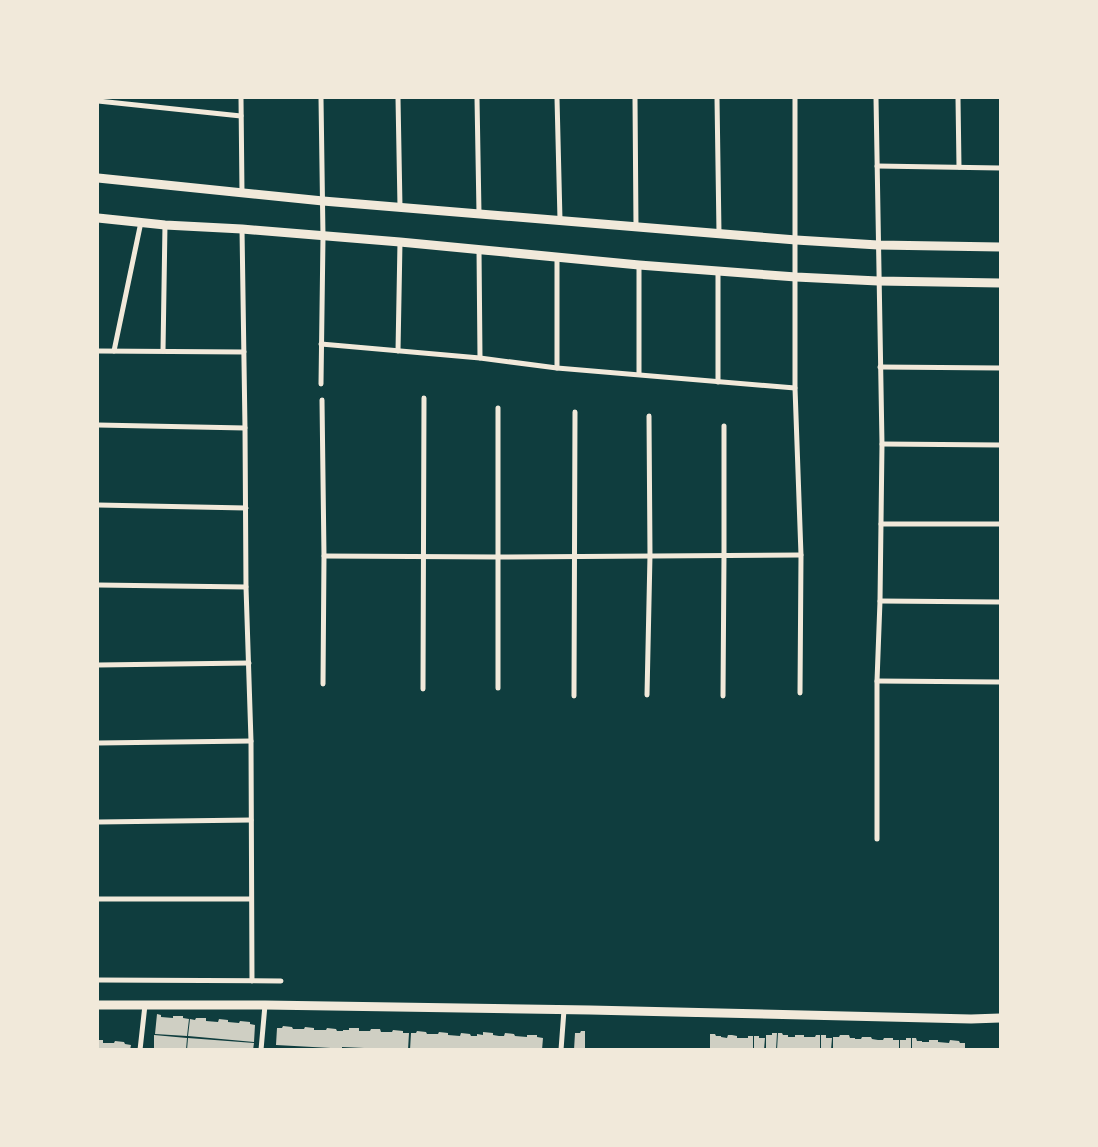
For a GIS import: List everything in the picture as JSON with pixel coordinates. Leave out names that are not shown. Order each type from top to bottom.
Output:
[{"type":"street","points":[[241,98],[242,193]]},
{"type":"street","points":[[321,98],[323,201],[321,384]]},
{"type":"street","points":[[398,98],[400,207]]},
{"type":"street","points":[[477,98],[480,213]]},
{"type":"street","points":[[557,98],[560,220]]},
{"type":"street","points":[[636,98],[636,227]]},
{"type":"street","points":[[717,98],[719,233]]},
{"type":"street","points":[[795,98],[795,388],[801,555],[800,693]]},
{"type":"street","points":[[876,98],[882,444],[877,839]]},
{"type":"street","points":[[958,98],[959,167]]},
{"type":"street","points":[[98,101],[241,116]]},
{"type":"street","points":[[877,166],[1000,168]]},
{"type":"street","points":[[98,178],[323,201],[796,240],[878,245],[1000,247]]},
{"type":"street","points":[[98,218],[165,225],[242,229],[400,242],[796,278],[1000,283]]},
{"type":"street","points":[[114,351],[141,222]]},
{"type":"street","points":[[163,351],[165,225]]},
{"type":"street","points":[[242,229],[246,587],[251,741],[252,981]]},
{"type":"street","points":[[398,351],[400,242]]},
{"type":"street","points":[[479,249],[480,358]]},
{"type":"street","points":[[557,256],[557,368]]},
{"type":"street","points":[[638,265],[639,374]]},
{"type":"street","points":[[718,271],[718,382]]},
{"type":"street","points":[[321,344],[480,358],[557,368],[795,388]]},
{"type":"street","points":[[98,350],[244,352]]},
{"type":"street","points":[[880,367],[1000,368]]},
{"type":"street","points":[[423,689],[424,398]]},
{"type":"street","points":[[322,400],[323,684]]},
{"type":"street","points":[[498,408],[498,688]]},
{"type":"street","points":[[574,696],[575,412]]},
{"type":"street","points":[[647,695],[650,555],[649,416]]},
{"type":"street","points":[[98,425],[245,428]]},
{"type":"street","points":[[723,696],[724,426]]},
{"type":"street","points":[[882,444],[1000,446]]},
{"type":"street","points":[[98,505],[246,508]]},
{"type":"street","points":[[881,524],[1000,524]]},
{"type":"street","points":[[324,556],[801,555]]},
{"type":"street","points":[[98,585],[246,587]]},
{"type":"street","points":[[880,601],[1000,602]]},
{"type":"street","points":[[98,665],[249,663]]},
{"type":"street","points":[[878,681],[1000,682]]},
{"type":"street","points":[[98,743],[251,741]]},
{"type":"street","points":[[98,822],[251,820]]},
{"type":"street","points":[[98,899],[251,898]]},
{"type":"street","points":[[98,980],[282,981]]},
{"type":"street","points":[[98,1005],[265,1005],[1000,1018]]},
{"type":"street","points":[[140,1050],[145,1005]]},
{"type":"street","points":[[261,1050],[265,1005]]},
{"type":"street","points":[[561,1050],[564,1010]]},
{"type":"building","points":[[157,1014],[161,1015],[161,1017],[173,1018],[173,1016],[183,1016],[183,1018],[189,1019],[187,1036],[155,1034]]},
{"type":"building","points":[[196,1018],[206,1018],[206,1021],[218,1022],[219,1019],[228,1020],[228,1022],[250,1022],[250,1024],[255,1025],[254,1042],[188,1036],[190,1019],[195,1020]]},
{"type":"building","points":[[283,1026],[292,1027],[293,1029],[314,1028],[314,1030],[326,1030],[327,1028],[336,1029],[337,1031],[359,1028],[359,1031],[380,1029],[381,1032],[403,1031],[403,1033],[409,1033],[408,1050],[276,1045],[277,1028],[282,1028]]},
{"type":"building","points":[[417,1031],[426,1032],[427,1034],[438,1034],[439,1032],[460,1036],[461,1033],[470,1034],[471,1036],[483,1035],[483,1032],[499,1036],[504,1036],[505,1033],[527,1037],[527,1035],[537,1035],[537,1037],[543,1038],[542,1050],[410,1050],[411,1033],[416,1033]]},
{"type":"building","points":[[585,1031],[585,1050],[574,1050],[575,1033],[580,1033]]},
{"type":"building","points":[[772,1033],[777,1033],[776,1050],[766,1050],[766,1035],[772,1035]]},
{"type":"building","points":[[778,1033],[788,1035],[788,1037],[804,1035],[804,1037],[815,1037],[820,1035],[820,1050],[777,1050]]},
{"type":"building","points":[[710,1034],[727,1038],[728,1035],[737,1036],[737,1038],[753,1036],[753,1050],[710,1050]]},
{"type":"building","points":[[154,1035],[187,1038],[186,1050],[154,1050]]},
{"type":"building","points":[[821,1035],[826,1035],[826,1038],[832,1038],[831,1050],[821,1050]]},
{"type":"building","points":[[840,1035],[849,1035],[850,1038],[855,1039],[861,1039],[862,1037],[871,1037],[878,1040],[893,1038],[893,1040],[899,1040],[899,1050],[833,1050],[833,1037],[839,1037]]},
{"type":"building","points":[[754,1036],[765,1038],[764,1050],[754,1050]]},
{"type":"building","points":[[188,1038],[254,1043],[253,1050],[187,1050]]},
{"type":"building","points":[[906,1038],[911,1038],[911,1050],[900,1050],[900,1040],[906,1040]]},
{"type":"building","points":[[912,1038],[922,1042],[929,1042],[929,1040],[949,1043],[950,1040],[959,1041],[960,1043],[965,1043],[965,1050],[912,1050]]},
{"type":"building","points":[[98,1040],[103,1040],[103,1043],[124,1042],[131,1045],[130,1050],[98,1050]]}]
